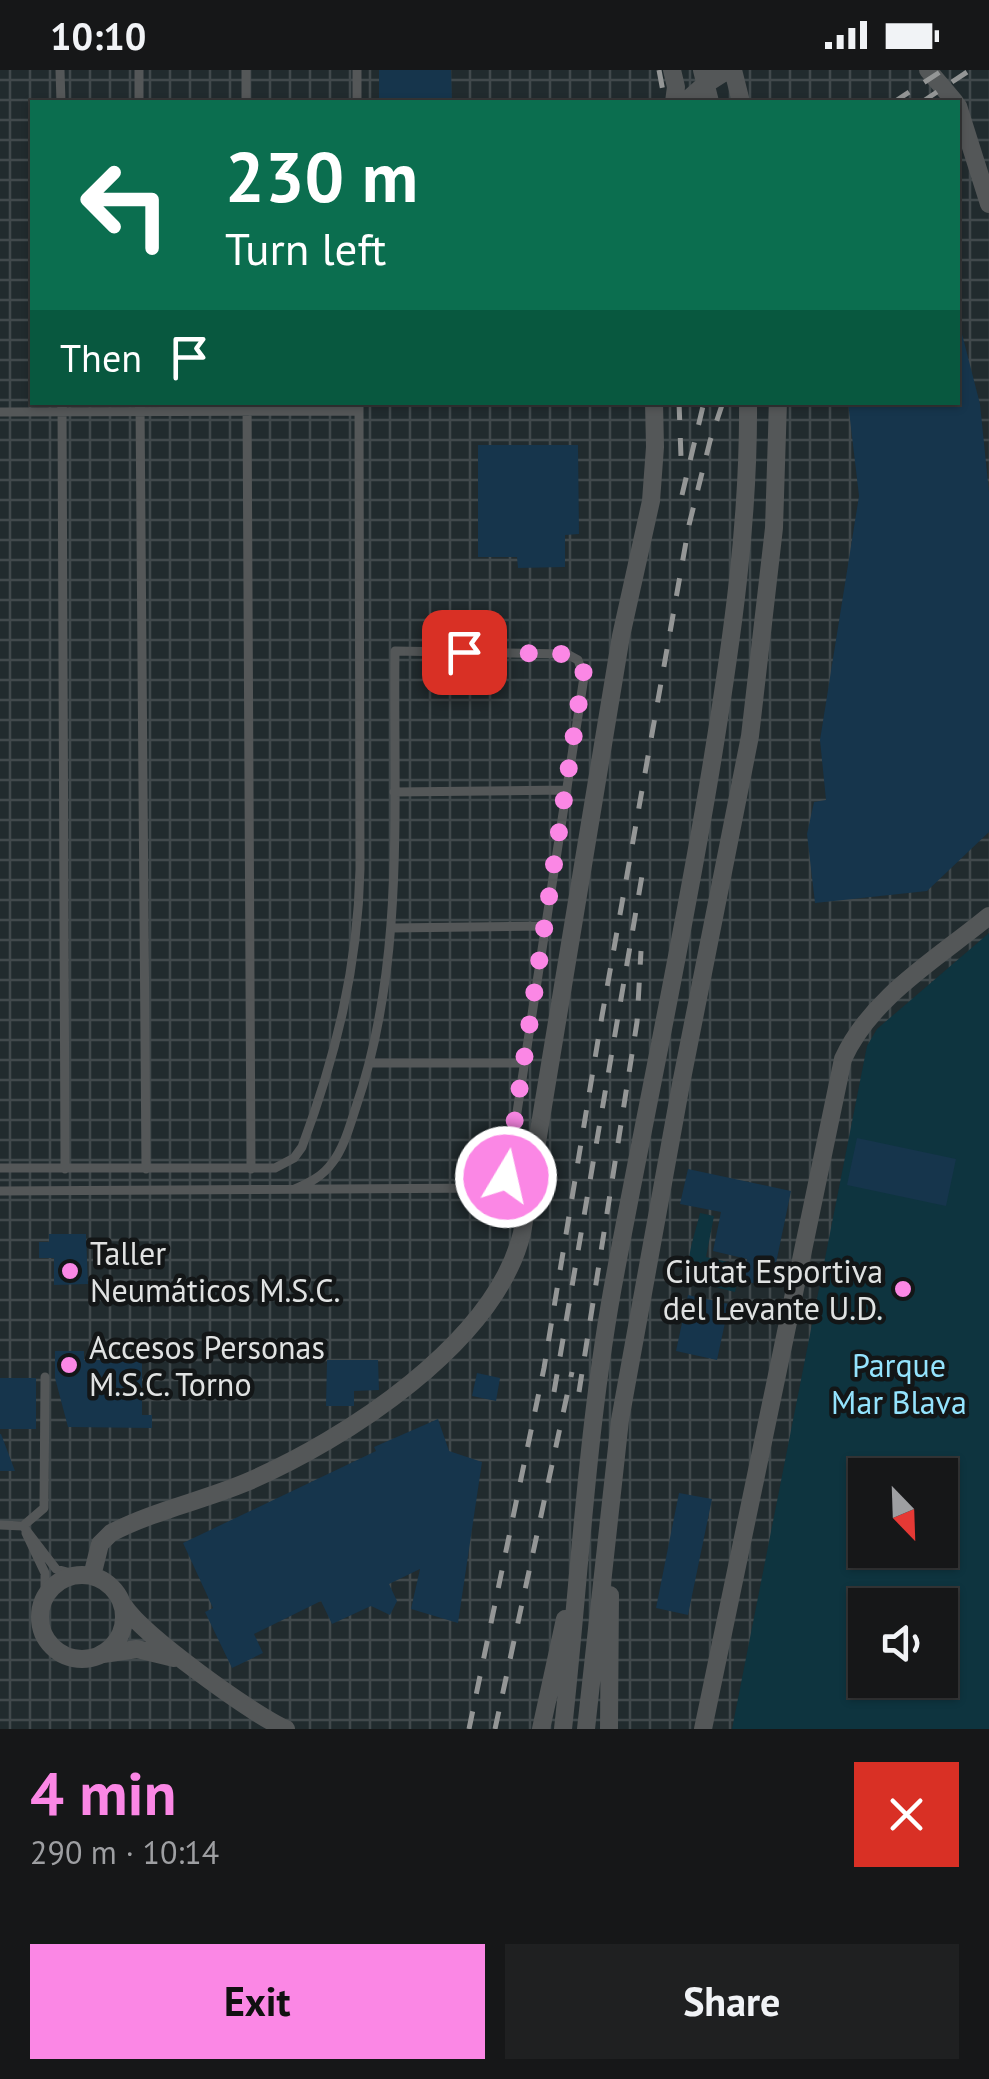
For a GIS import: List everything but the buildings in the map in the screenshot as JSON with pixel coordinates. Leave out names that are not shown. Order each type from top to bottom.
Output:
[{"type":"street","points":[[672,70],[674,100]]},
{"type":"street","points":[[702,70],[710,100]]},
{"type":"street","points":[[687,100],[730,70],[740,100]]},
{"type":"street","points":[[928,70],[953,100]]},
{"type":"street","points":[[960,116],[989,204]]},
{"type":"street","points":[[85,1576],[100,1544],[111,1534],[250,1481],[347,1431],[384,1405],[452,1344],[509,1272],[522,1233],[621,636],[651,501],[654,405]]},
{"type":"street","points":[[563,1729],[600,1366],[693,880],[723,696],[743,542],[748,405]]},
{"type":"street","points":[[586,1729],[611,1490],[681,1084],[750,736],[774,528],[778,405]]},
{"type":"street","points":[[703,1729],[843,1059],[855,1034],[880,1005],[989,916]]},
{"type":"street","points":[[609,1729],[611,1490]]},
{"type":"street","points":[[541,1729],[584,1541]]},
{"type":"street","points":[[192,1666],[154,1651],[76,1659],[52,1647],[40,1624],[44,1597],[64,1579],[85,1576],[106,1582],[136,1622],[192,1666],[286,1729]]},
{"type":"street","points":[[103,1654],[121,1633],[122,1605]]},
{"type":"lane","points":[[60,70],[60,100]]},
{"type":"lane","points":[[139,70],[139,100]]},
{"type":"lane","points":[[246,70],[246,100]]},
{"type":"lane","points":[[357,70],[357,100]]},
{"type":"lane","points":[[140,407],[146,1169]]},
{"type":"lane","points":[[247,407],[251,1169]]},
{"type":"lane","points":[[0,412],[62,408],[359,407],[360,869],[353,962],[334,1055],[302,1147],[287,1164],[251,1169],[0,1168]]},
{"type":"lane","points":[[62,408],[65,1169]]},
{"type":"lane","points":[[0,1190],[295,1189],[497,1186],[506,1177],[584,678],[578,660],[567,654],[395,651],[392,928],[369,1063],[338,1155],[321,1174],[295,1189]]},
{"type":"lane","points":[[394,792],[566,790]]},
{"type":"lane","points":[[392,928],[545,926]]},
{"type":"lane","points":[[369,1063],[524,1063]]},
{"type":"lane","points":[[0,1526],[23,1526],[44,1508],[45,1377]]},
{"type":"lane","points":[[23,1526],[56,1569],[85,1576]]},
{"type":"lane","points":[[23,1526],[45,1573],[44,1597]]},
{"type":"shaded area","points":[[0,70],[989,70],[989,1222],[871,1458],[848,1458],[848,1503],[735,1729],[0,1729]]},
{"type":"green space","name":"Parque Mar Blava","points":[[989,933],[989,1729],[732,1729],[867,1046],[877,1029]]},
{"type":"green space","points":[[700,1213],[714,1216],[706,1257],[741,1265],[735,1292],[702,1281],[690,1267]]},
{"type":"railway","points":[[659,70],[665,100]]},
{"type":"railway","points":[[897,100],[943,70]]},
{"type":"railway","points":[[925,100],[970,70]]},
{"type":"railway","points":[[679,405],[681,457]]},
{"type":"railway","points":[[682,495],[703,405]]},
{"type":"railway","points":[[469,1729],[544,1368],[689,525],[722,405]]},
{"type":"railway","points":[[554,1392],[644,864]]},
{"type":"railway","points":[[579,1392],[637,1022],[641,951]]},
{"type":"railway","points":[[495,1729],[572,1372]]},
{"type":"place","name":"Taller Neumáticos M.S.C.","points":[[70,1271]]},
{"type":"place","name":"Ciutat Esportiva del Levante U.D.","points":[[903,1289]]},
{"type":"place","name":"Accesos Personas M.S.C. Torno","points":[[69,1365]]},
{"type":"route","points":[[464,652],[567,654],[584,669],[506,1177]]}]
